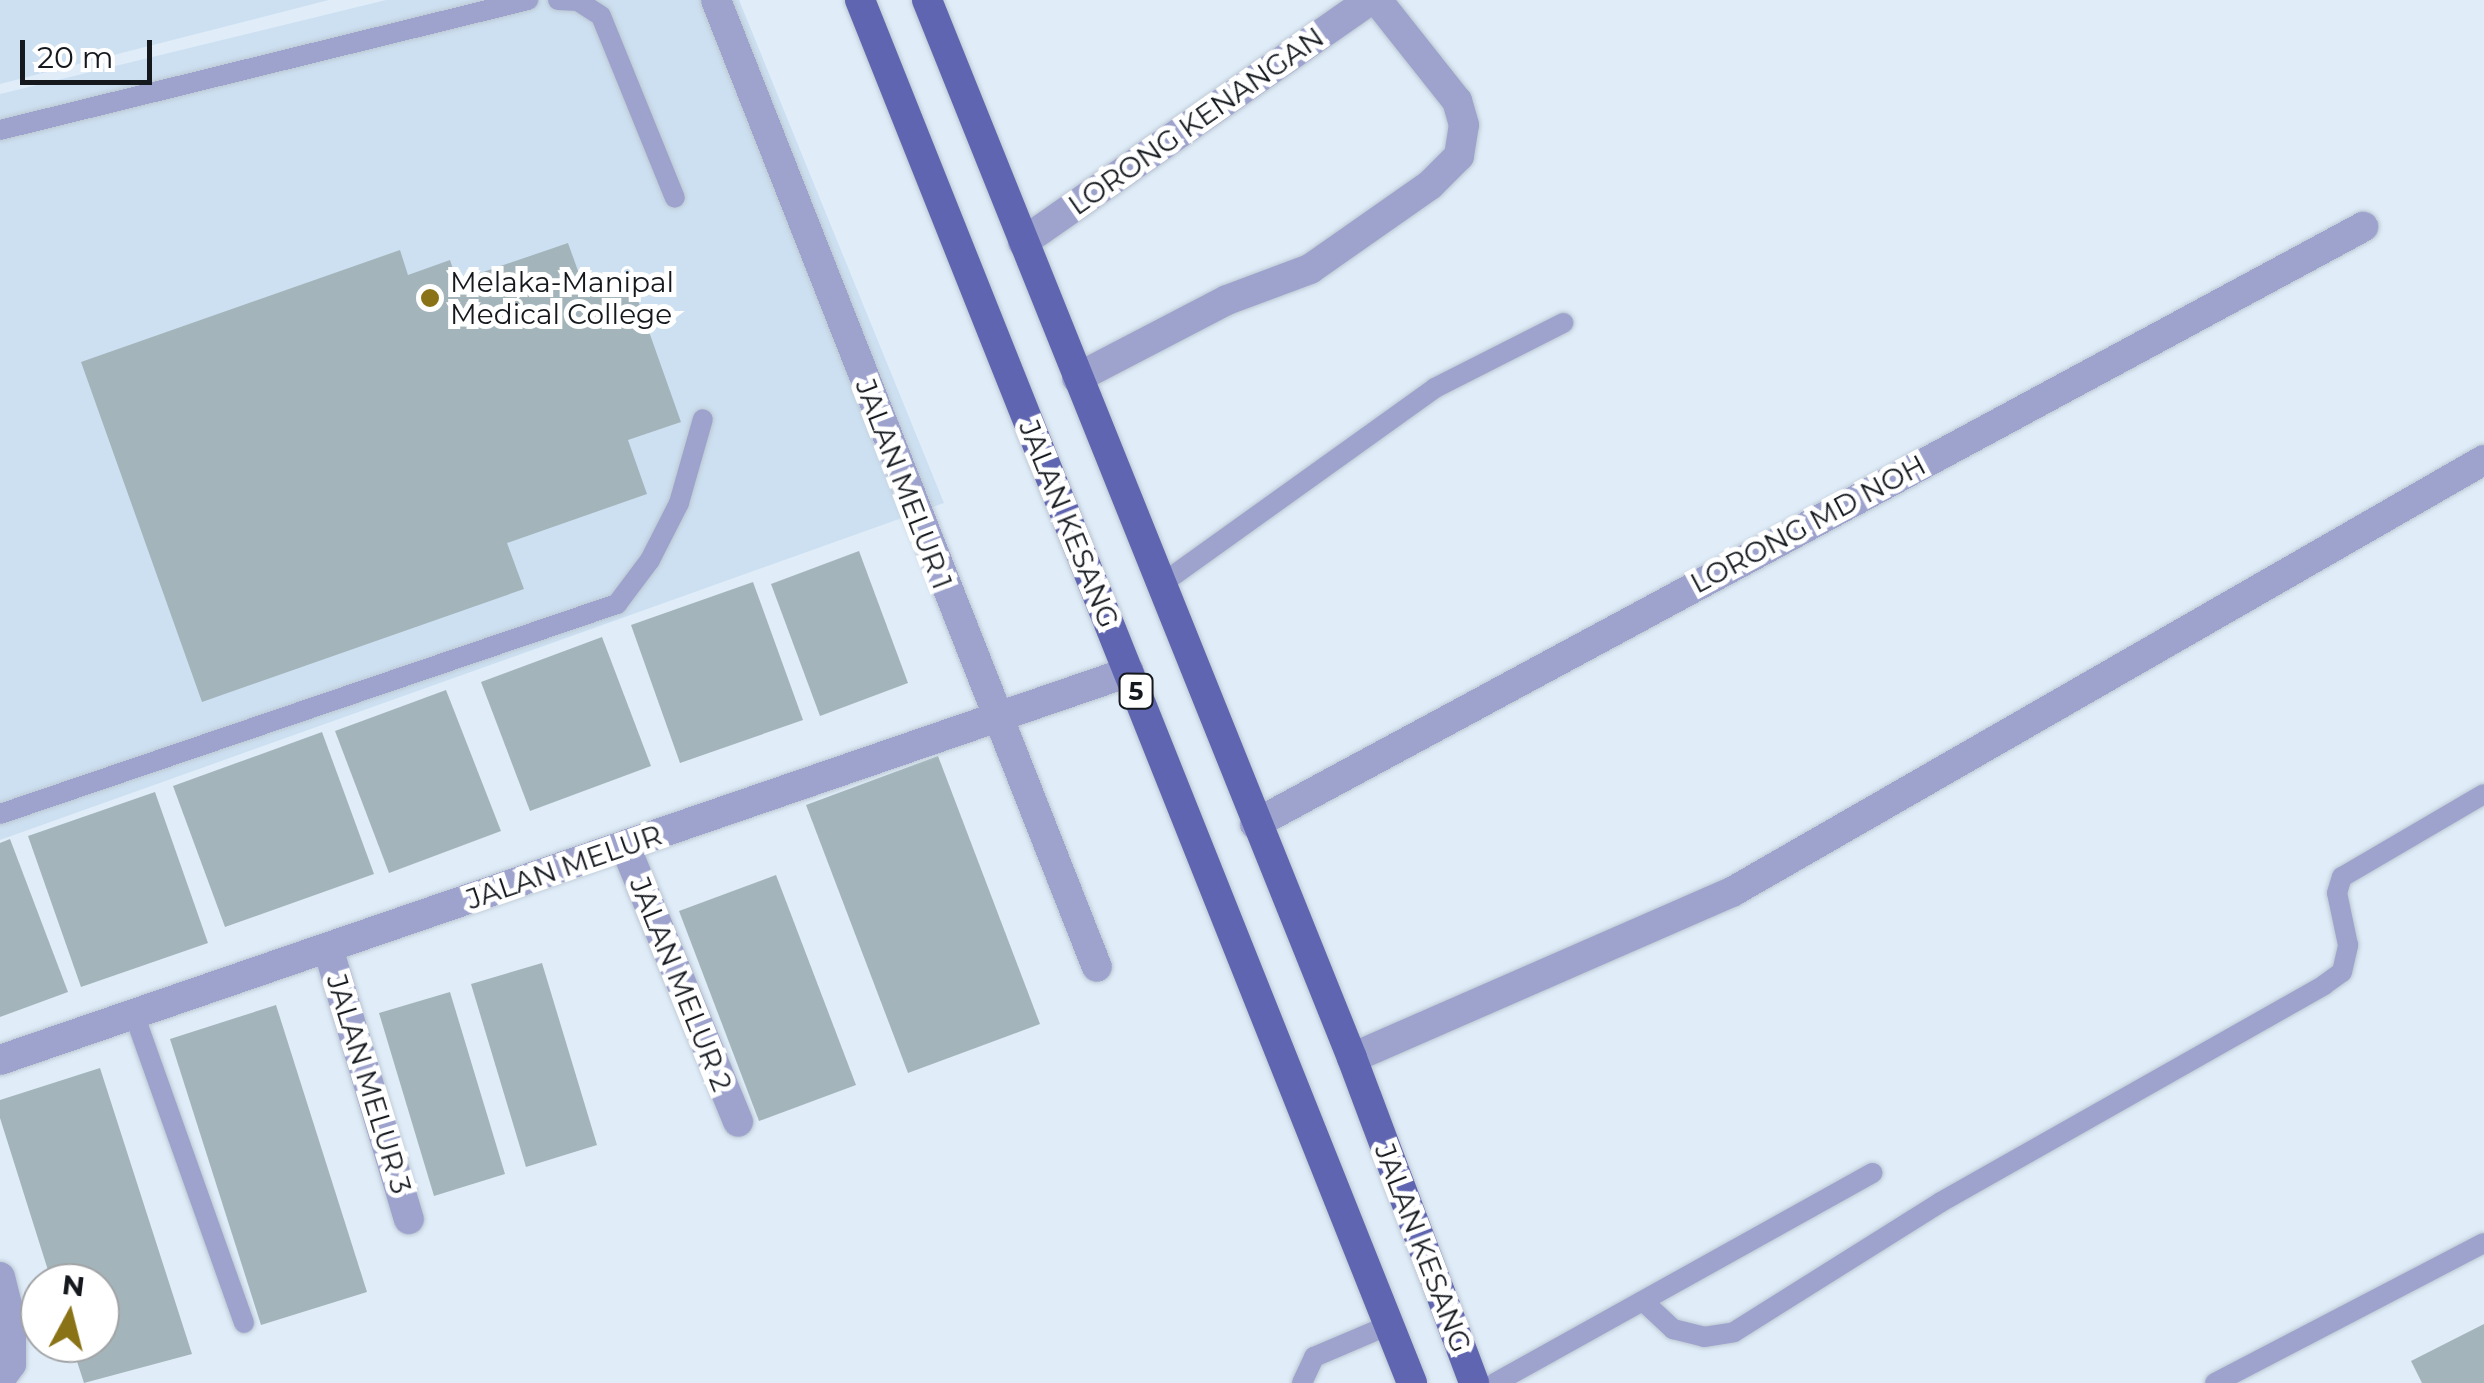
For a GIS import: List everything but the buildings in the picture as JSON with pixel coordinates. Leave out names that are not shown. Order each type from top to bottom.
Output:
[{"type":"main road","name":"JALAN KESANG","points":[[860,0],[1412,1383]]},
{"type":"main road","name":"JALAN KESANG","points":[[927,0],[1352,1058],[1474,1383]]},
{"type":"street","name":"JALAN MELUR 1","points":[[716,0],[1097,967]]},
{"type":"street","name":"LORONG KENANGAN","points":[[1023,242],[1370,0]]},
{"type":"street","points":[[1077,378],[1228,300],[1310,270],[1430,184],[1459,156],[1464,125],[1457,100],[1377,0]]},
{"type":"street","name":"LORONG MD NOH","points":[[1255,824],[2363,227]]},
{"type":"street","points":[[1352,1058],[1732,892],[2484,460]]},
{"type":"street","name":"JALAN MELUR","points":[[0,1060],[1128,672]]},
{"type":"street","name":"JALAN MELUR 2","points":[[625,846],[738,1122]]},
{"type":"street","name":"JALAN MELUR 3","points":[[328,948],[410,1219]]},
{"type":"street","points":[[0,1277],[11,1321],[11,1364],[0,1380]]},
{"type":"lane","points":[[0,130],[528,0]]},
{"type":"lane","points":[[558,0],[578,2],[601,16],[675,198]]},
{"type":"lane","points":[[1160,585],[1435,388],[1563,323]]},
{"type":"lane","points":[[0,814],[617,604],[650,560],[679,503],[703,419]]},
{"type":"lane","points":[[1644,1302],[1673,1329],[1704,1337],[1734,1332],[1942,1202],[2324,985],[2342,972],[2348,945],[2337,894],[2342,877],[2484,794]]},
{"type":"lane","points":[[134,1014],[244,1324]]},
{"type":"lane","points":[[1503,1379],[1872,1173]]},
{"type":"lane","points":[[2214,1383],[2484,1242]]},
{"type":"lane","points":[[1302,1383],[1314,1357],[1388,1324]]},
{"type":"shaded area","points":[[0,0],[329,0],[0,84]]},
{"type":"shaded area","name":"Melaka-Manipal Medical College","points":[[386,0],[739,0],[944,503],[0,840],[0,94]]},
{"type":"place","name":"Melaka-Manipal Medical College","points":[[430,298]]}]
